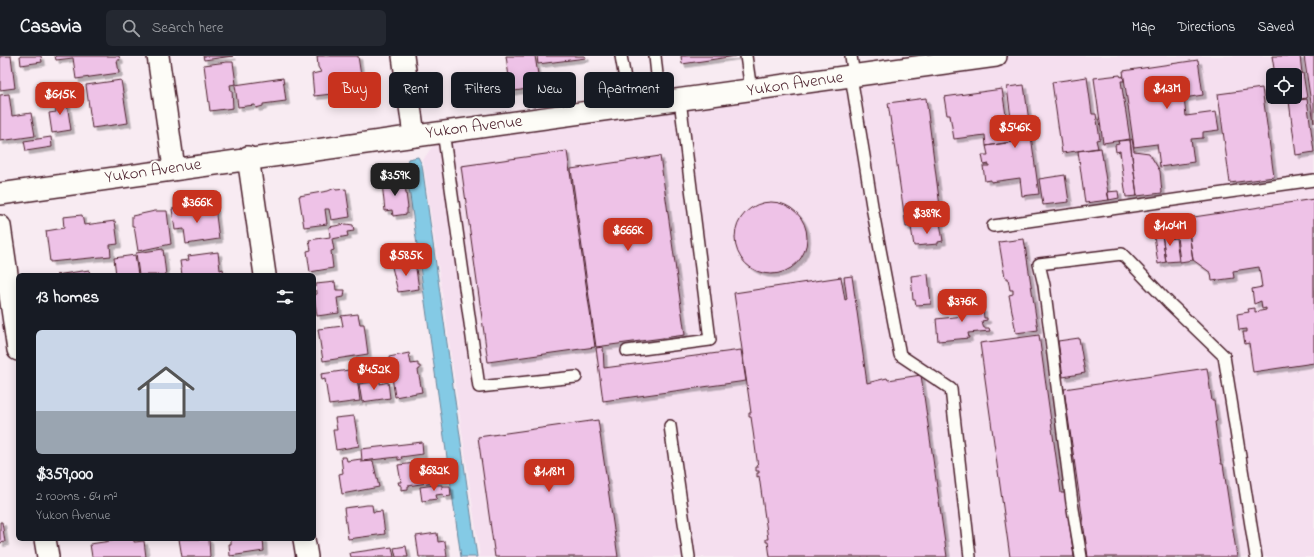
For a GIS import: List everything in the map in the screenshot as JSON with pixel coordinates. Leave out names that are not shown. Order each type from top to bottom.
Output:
[{"type":"street","points":[[158,56],[174,168]]},
{"type":"street","points":[[403,56],[414,135]]},
{"type":"street","name":"Yukon Avenue","points":[[674,101],[751,90],[852,70],[899,63],[996,56]]},
{"type":"street","name":"Yukon Avenue","points":[[0,194],[248,157],[622,108]]},
{"type":"street","points":[[248,157],[266,273]]},
{"type":"street","points":[[0,226],[16,336]]},
{"type":"street","points":[[45,541],[48,557]]},
{"type":"street","points":[[304,541],[307,557]]},
{"type":"lane","points":[[621,56],[624,72]]},
{"type":"lane","points":[[655,56],[660,72]]},
{"type":"lane","points":[[746,56],[751,90]]},
{"type":"lane","points":[[852,70],[873,212],[900,355],[951,389],[970,557]]},
{"type":"lane","points":[[627,352],[710,340],[671,108]]},
{"type":"lane","points":[[443,131],[479,387],[576,377]]},
{"type":"lane","points":[[993,226],[1314,180]]},
{"type":"lane","points":[[1081,557],[1072,503],[1044,285],[1039,264],[1122,254],[1169,303],[1224,356],[1256,557]]},
{"type":"lane","points":[[670,426],[689,557]]},
{"type":"shaded area","points":[[996,56],[1314,56],[1314,557],[480,557],[423,160],[443,131],[613,108],[674,108],[674,100]]},
{"type":"water","points":[[418,157],[422,165],[477,557],[461,557],[406,167],[408,159]]},
{"type":"building","points":[[0,56],[11,56],[15,88],[0,90]]},
{"type":"building","points":[[20,56],[41,56],[42,62],[21,65]]},
{"type":"building","points":[[55,56],[119,56],[120,60],[117,60],[119,73],[76,79],[73,58],[56,60]]},
{"type":"building","points":[[203,56],[233,56],[204,60]]},
{"type":"building","points":[[317,56],[358,56],[360,72],[328,72],[328,94],[314,96],[312,74],[321,72],[318,67]]},
{"type":"building","points":[[506,56],[535,56],[538,72],[523,72],[523,90],[515,91],[515,72],[508,72]]},
{"type":"building","points":[[537,56],[585,56],[586,58],[538,64]]},
{"type":"building","points":[[681,56],[736,56],[682,64]]},
{"type":"building","points":[[1272,56],[1300,56],[1301,68],[1274,68]]},
{"type":"building","points":[[1304,56],[1314,56],[1314,123]]},
{"type":"building","points":[[1198,60],[1203,95],[1184,98],[1186,116],[1216,112],[1219,130],[1203,132],[1203,138],[1191,139],[1194,162],[1160,167],[1157,144],[1134,147],[1123,71]]},
{"type":"building","points":[[233,62],[236,84],[230,85],[231,91],[232,90],[233,108],[210,111],[204,65]]},
{"type":"building","points":[[1302,73],[1307,98],[1302,99]]},
{"type":"building","points":[[1120,75],[1121,77],[1123,76],[1124,81],[1121,81],[1130,139],[1103,143],[1094,78]]},
{"type":"building","points":[[1087,77],[1092,114],[1096,114],[1100,139],[1096,140],[1098,148],[1062,153],[1052,82]]},
{"type":"building","points":[[283,78],[286,101],[263,104],[263,106],[256,108],[255,105],[238,107],[235,85]]},
{"type":"building","points":[[121,80],[128,123],[92,128],[86,85]]},
{"type":"building","points":[[1024,85],[1039,194],[1022,196],[1020,178],[991,182],[991,180],[985,181],[983,166],[989,166],[989,164],[984,165],[982,155],[988,155],[986,146],[1014,142],[1007,87]]},
{"type":"building","points":[[1262,88],[1274,177],[1230,183],[1218,94]]},
{"type":"building","points":[[1002,89],[1010,142],[986,146],[985,135],[954,139],[950,115],[947,115],[944,97]]},
{"type":"building","points":[[9,94],[12,116],[31,113],[35,136],[0,141],[0,95]]},
{"type":"building","points":[[66,97],[71,130],[52,133],[49,113],[56,112],[54,98]]},
{"type":"building","points":[[926,98],[942,222],[906,227],[888,103]]},
{"type":"building","points":[[1307,99],[1314,152],[1296,155],[1289,104],[1302,104],[1302,100]]},
{"type":"building","points":[[51,137],[52,147],[26,151],[24,141]]},
{"type":"building","points":[[1132,139],[1134,151],[1149,153],[1160,171],[1162,193],[1137,196],[1130,140]]},
{"type":"building","points":[[1130,140],[1137,196],[1126,197],[1120,151],[1116,152],[1115,145],[1119,144],[1118,141]]},
{"type":"building","points":[[1101,148],[1109,200],[1085,203],[1078,151]]},
{"type":"building","points":[[567,151],[595,347],[488,362],[461,166]]},
{"type":"building","points":[[660,156],[685,335],[596,347],[571,169]]},
{"type":"building","points":[[1065,175],[1069,202],[1043,205],[1039,179]]},
{"type":"building","points":[[404,178],[408,208],[407,214],[393,216],[392,210],[385,211],[382,183],[383,181]]},
{"type":"building","points":[[335,188],[336,190],[346,189],[350,217],[331,220],[329,209],[325,209],[327,224],[304,227],[299,196],[328,191]]},
{"type":"building","points":[[1118,191],[1119,198],[1109,200],[1107,192]]},
{"type":"building","points":[[1314,199],[1314,363],[1253,372],[1249,343],[1245,344],[1243,332],[1247,332],[1247,329],[1239,330],[1237,314],[1249,312],[1248,309],[1255,308],[1255,312],[1266,310],[1266,308],[1262,309],[1261,301],[1254,304],[1252,289],[1262,287],[1259,267],[1233,271],[1234,278],[1212,281],[1211,273],[1193,260],[1187,218]]},
{"type":"building","points":[[764,202],[778,202],[785,204],[797,212],[805,224],[807,238],[805,252],[797,264],[785,272],[778,274],[764,274],[757,272],[745,264],[737,252],[735,245],[735,231],[737,224],[745,212],[757,204]]},
{"type":"building","points":[[184,207],[185,212],[215,207],[219,239],[186,244],[184,229],[175,230],[172,209]]},
{"type":"building","points":[[155,211],[167,211],[171,244],[138,251],[134,226],[132,226],[132,216]]},
{"type":"building","points":[[82,215],[84,225],[115,221],[118,244],[110,245],[111,256],[50,262],[46,231],[64,228],[63,217]]},
{"type":"building","points":[[1187,219],[1193,260],[1180,262],[1175,220]]},
{"type":"building","points":[[940,223],[943,241],[938,242],[938,244],[914,246],[911,227]]},
{"type":"building","points":[[346,224],[353,225],[354,231],[347,232],[348,236],[332,239],[334,250],[331,251],[333,268],[310,272],[307,251],[311,250],[309,240],[330,237],[329,227]]},
{"type":"building","points":[[1167,226],[1169,239],[1176,238],[1179,261],[1166,262],[1161,227]]},
{"type":"building","points":[[1161,227],[1166,262],[1158,264],[1153,228]]},
{"type":"building","points":[[1024,239],[1038,330],[1016,333],[1009,295],[1013,294],[1013,290],[1010,290],[1008,278],[1005,278],[999,242]]},
{"type":"building","points":[[163,249],[166,273],[139,273],[136,253]]},
{"type":"building","points":[[218,252],[220,270],[223,269],[224,273],[182,273],[180,261],[189,260],[188,256]]},
{"type":"building","points":[[135,255],[138,273],[116,273],[114,258]]},
{"type":"building","points":[[415,262],[419,289],[398,292],[392,267]]},
{"type":"building","points":[[89,270],[90,273],[69,273]]},
{"type":"building","points":[[928,274],[931,304],[916,305],[915,300],[913,300],[911,276]]},
{"type":"building","points":[[852,276],[867,383],[887,378],[888,380],[921,375],[947,557],[770,557],[768,542],[766,542],[766,539],[768,539],[759,476],[757,477],[757,473],[759,473],[759,471],[756,471],[756,467],[758,467],[751,417],[749,417],[749,413],[751,413],[734,293],[841,277],[845,300],[847,299],[844,277]]},
{"type":"building","points":[[335,282],[336,290],[345,290],[344,297],[337,298],[339,313],[317,316],[316,284]]},
{"type":"building","points":[[980,300],[984,318],[987,318],[987,320],[982,321],[983,326],[984,328],[989,328],[990,331],[968,333],[969,338],[938,341],[936,319],[964,316],[962,315],[961,307],[964,307],[964,302]]},
{"type":"building","points":[[358,314],[360,324],[364,324],[368,354],[323,361],[318,329],[343,326],[341,316]]},
{"type":"building","points":[[1039,335],[1061,493],[1065,493],[1074,557],[1010,557],[980,343]]},
{"type":"building","points":[[1079,338],[1085,373],[1063,377],[1058,341]]},
{"type":"building","points":[[603,347],[604,368],[741,350],[746,381],[603,401],[596,348]]},
{"type":"building","points":[[409,353],[411,364],[418,363],[418,366],[420,366],[420,369],[418,370],[422,392],[395,397],[389,357]]},
{"type":"building","points":[[1207,368],[1212,401],[1214,401],[1217,421],[1215,422],[1221,464],[1223,464],[1237,557],[1088,557],[1064,389]]},
{"type":"building","points":[[356,369],[360,401],[329,405],[325,379],[322,380],[321,374]]},
{"type":"building","points":[[380,381],[380,384],[388,382],[390,398],[362,402],[359,384]]},
{"type":"building","points":[[354,416],[359,446],[336,450],[333,430],[337,430],[335,418]]},
{"type":"building","points":[[598,420],[618,557],[495,557],[478,437]]},
{"type":"building","points":[[422,442],[423,454],[401,457],[402,459],[398,460],[398,457],[362,461],[361,449]]},
{"type":"building","points":[[341,457],[346,457],[347,461],[361,459],[361,462],[373,461],[379,487],[342,494],[339,474],[343,473]]},
{"type":"building","points":[[443,460],[446,480],[408,486],[408,489],[401,490],[401,485],[399,485],[398,482],[401,482],[398,465]]},
{"type":"building","points":[[442,485],[442,489],[443,486],[450,486],[451,496],[444,497],[443,494],[436,495],[437,499],[422,501],[420,487]]},
{"type":"building","points":[[372,505],[373,512],[382,511],[385,534],[348,539],[344,508]]},
{"type":"building","points":[[0,522],[2,522],[5,542],[0,543]]},
{"type":"building","points":[[437,533],[438,542],[445,541],[447,557],[419,557],[416,536]]},
{"type":"building","points":[[110,541],[144,541],[146,557],[92,557],[90,544]]},
{"type":"building","points":[[179,541],[209,541],[210,557],[182,557]]},
{"type":"building","points":[[231,541],[263,541],[264,551],[230,556],[229,544],[231,544]]},
{"type":"building","points":[[406,546],[408,557],[396,557],[394,548]]},
{"type":"building","points":[[392,547],[394,557],[351,557],[350,553]]}]
